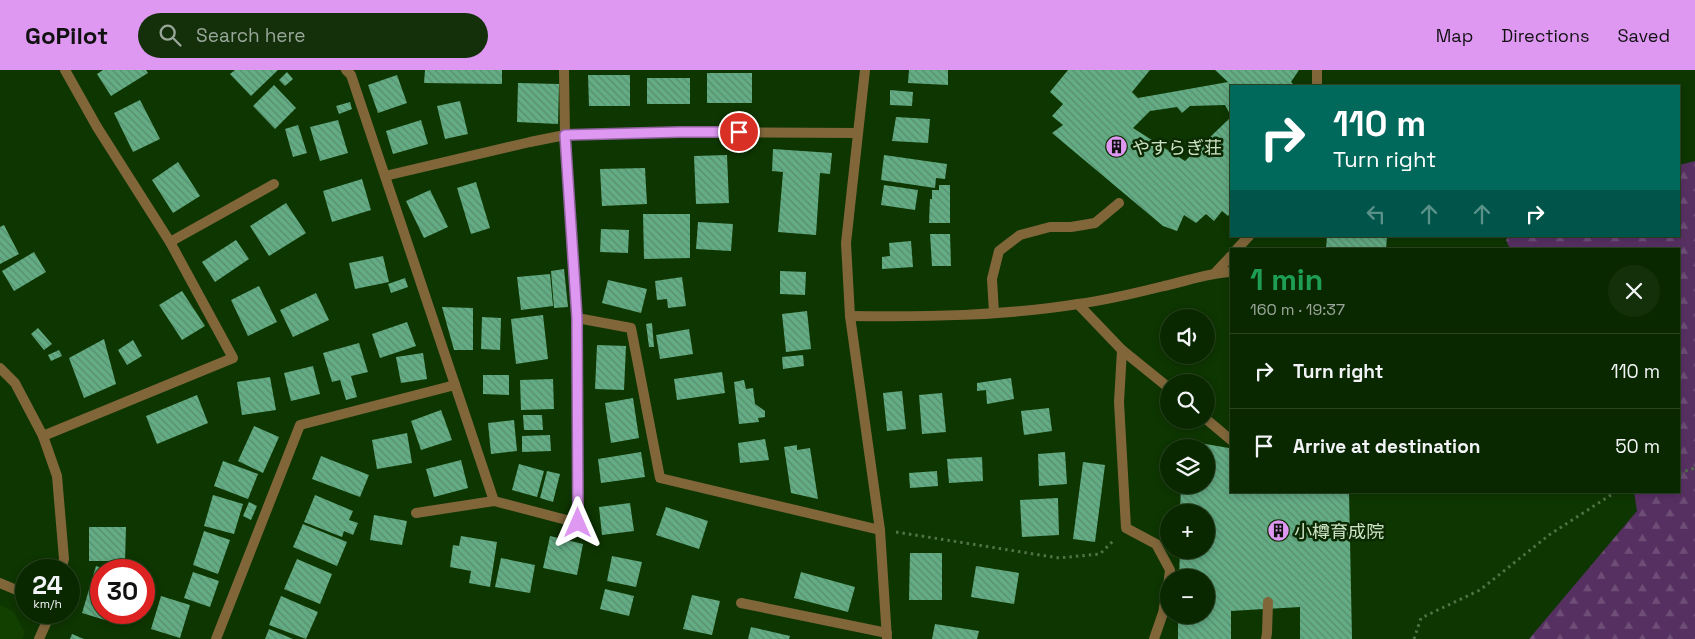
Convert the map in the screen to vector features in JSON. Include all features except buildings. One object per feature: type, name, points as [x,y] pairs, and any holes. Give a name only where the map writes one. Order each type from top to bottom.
[{"type":"street","points":[[43,436],[233,358],[170,242],[97,127],[64,70]]},
{"type":"street","points":[[346,70],[351,75],[494,501]]},
{"type":"street","points":[[416,513],[494,501],[578,523],[577,318],[565,135],[564,70]]},
{"type":"street","points":[[741,603],[887,636],[880,530],[850,316],[846,243],[850,220],[864,70]]},
{"type":"street","points":[[1316,85],[1317,70]]},
{"type":"street","points":[[385,176],[565,135],[680,132],[857,133]]},
{"type":"street","points":[[170,242],[274,184]]},
{"type":"street","points":[[994,313],[992,279],[999,251],[1020,235],[1050,227],[1071,227],[1095,223],[1118,203]]},
{"type":"street","points":[[1239,248],[1248,237]]},
{"type":"street","points":[[1216,272],[1230,257]]},
{"type":"street","points":[[850,316],[926,316],[994,313],[1078,304],[1162,287],[1216,272],[1230,272]]},
{"type":"street","points":[[1078,304],[1122,350],[1160,381]]},
{"type":"street","points":[[577,318],[631,328],[660,478],[880,530]]},
{"type":"street","points":[[1122,350],[1119,402],[1126,528],[1156,544],[1169,569]]},
{"type":"street","points":[[0,368],[15,383],[43,436],[57,476],[64,559]]},
{"type":"street","points":[[216,639],[300,425],[455,385]]},
{"type":"street","points":[[1215,427],[1230,439]]},
{"type":"street","points":[[0,583],[15,589]]},
{"type":"street","points":[[1266,639],[1268,633],[1268,602]]},
{"type":"street","points":[[1154,639],[1160,622]]},
{"type":"street","points":[[39,639],[46,624]]},
{"type":"path","points":[[1680,473],[1695,468]]},
{"type":"path","points":[[1414,639],[1421,618],[1480,590],[1549,535],[1614,493]]},
{"type":"path","points":[[880,530],[1059,558],[1100,554],[1126,528]]},
{"type":"shaded area","points":[[0,605],[14,612],[15,624],[20,624],[25,633],[22,639],[0,639]]},
{"type":"green space","points":[[1695,161],[1695,639],[1529,639],[1637,511],[1634,493],[1680,493],[1680,248],[1510,248],[1506,240],[1508,237],[1680,237],[1680,165]]},
{"type":"place","name":"やすらぎ荘","points":[[1116,147]]},
{"type":"place","name":"小樽育成院","points":[[1278,531]]},
{"type":"route","points":[[578,523],[577,318],[565,135],[739,132]]}]
